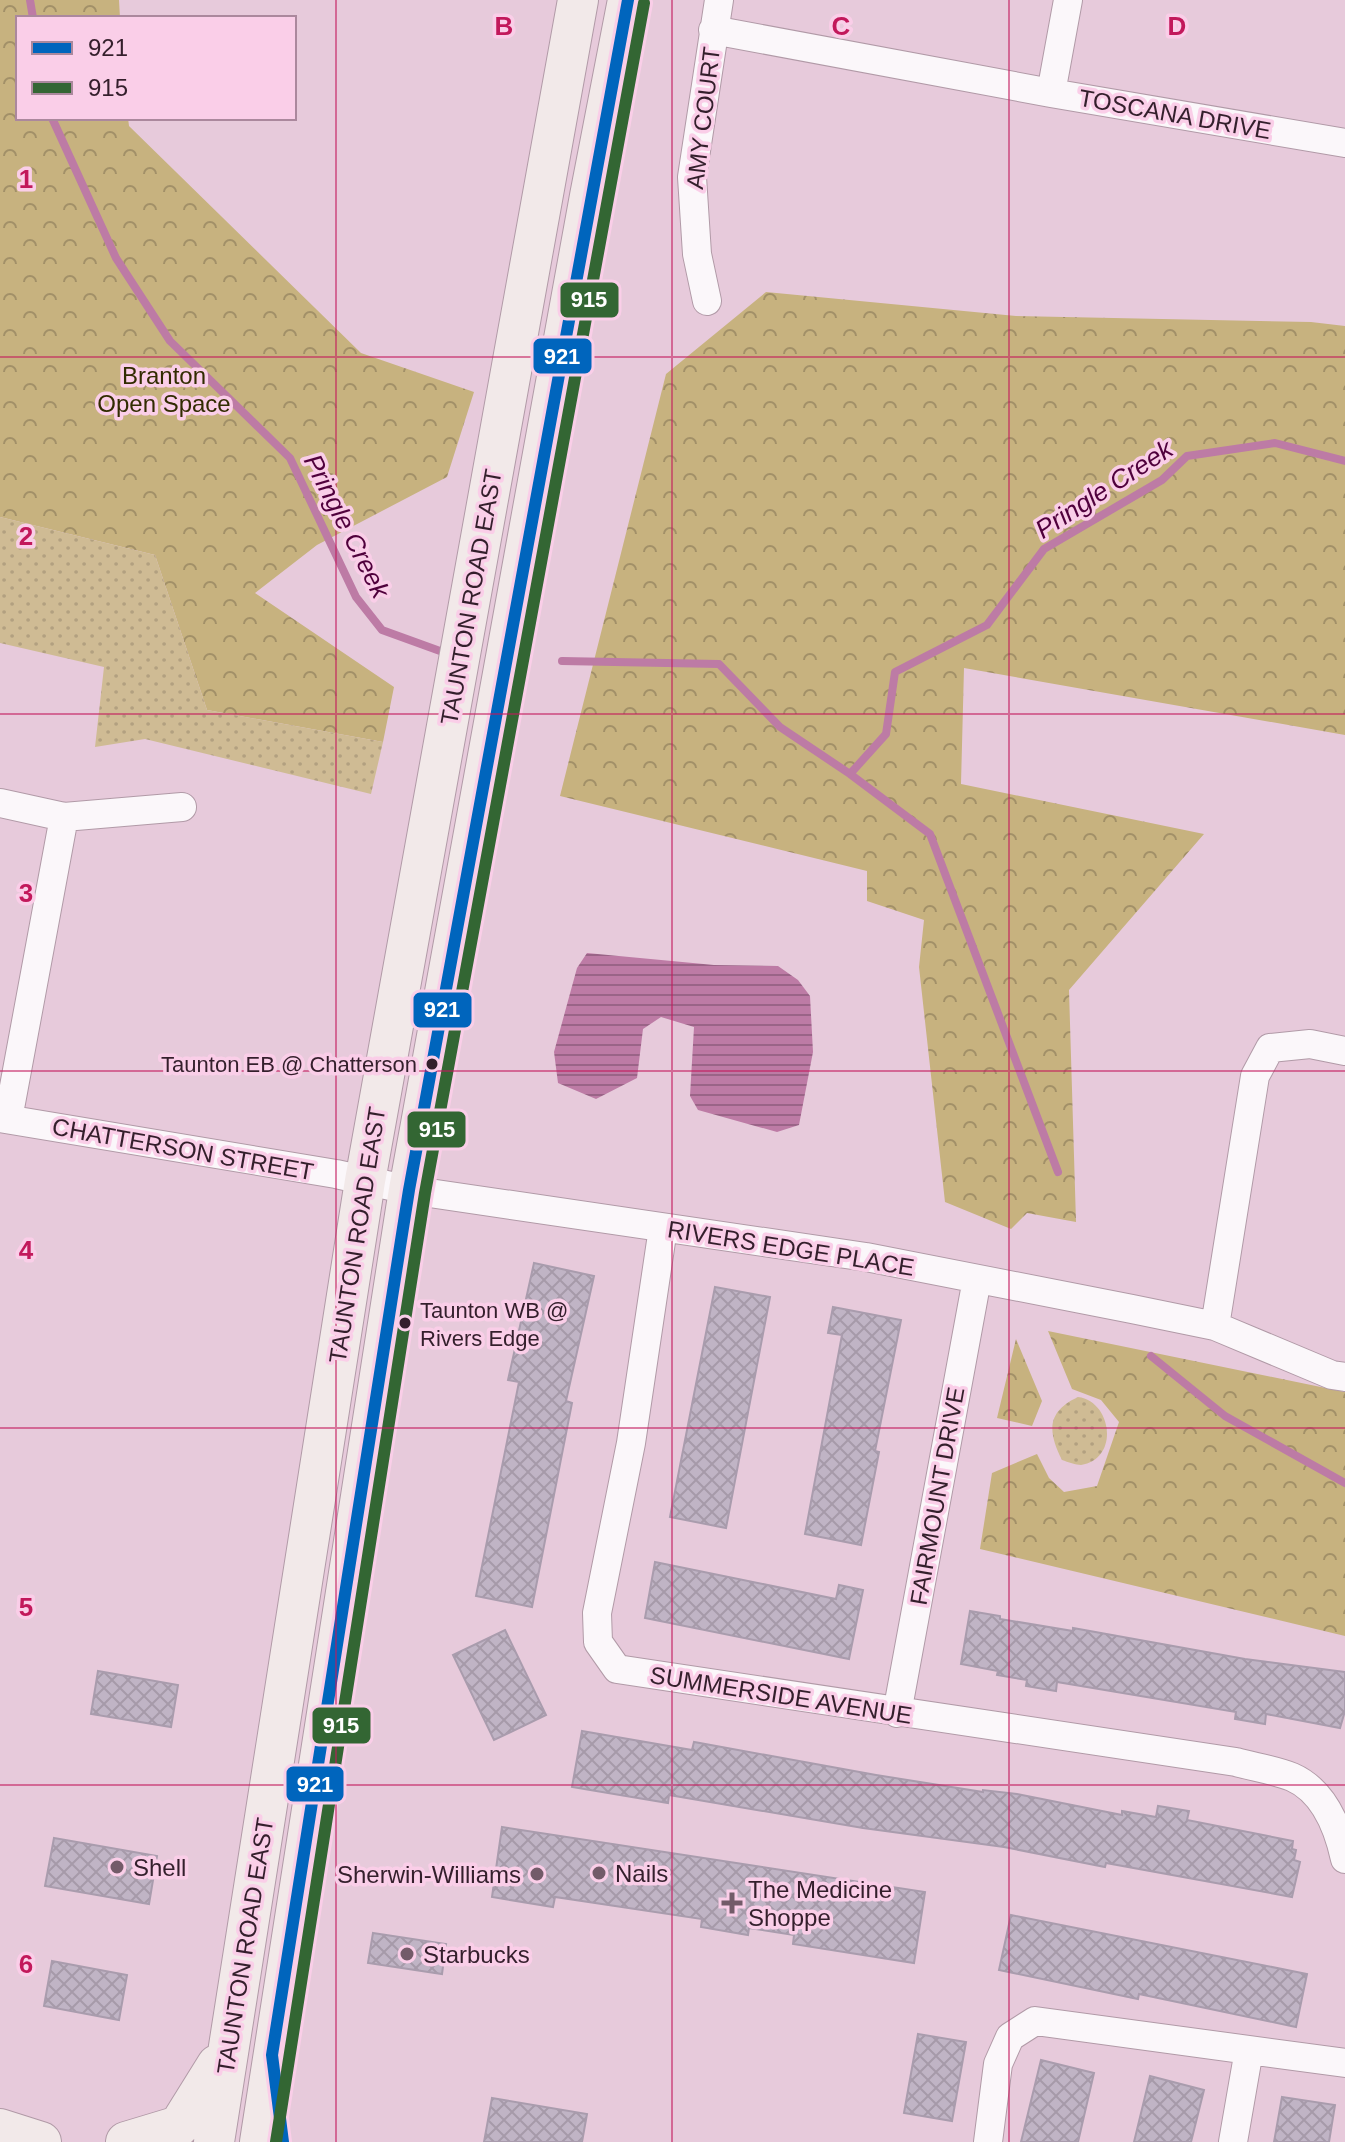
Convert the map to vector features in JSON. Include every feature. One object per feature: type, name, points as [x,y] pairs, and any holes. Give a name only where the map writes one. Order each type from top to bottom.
[{"type":"main road","name":"TAUNTON ROAD EAST","points":[[214,2142],[365,1181],[578,0]]},
{"type":"main road","name":"TAUNTON ROAD EAST","points":[[260,2142],[409,1190],[628,0]]},
{"type":"main road","points":[[544,190],[590,196]]},
{"type":"main road","points":[[126,2142],[179,2126],[229,2045]]},
{"type":"main road","points":[[272,2055],[283,2142]]},
{"type":"main road","points":[[0,2129],[41,2142]]},
{"type":"street","name":"AMY COURT","points":[[707,301],[697,254],[692,177],[719,0]]},
{"type":"street","name":"TOSCANA DRIVE","points":[[1068,0],[1051,93],[1345,143]]},
{"type":"street","points":[[713,30],[1051,93]]},
{"type":"street","points":[[0,803],[64,817],[182,807]]},
{"type":"street","points":[[4,1118],[64,817]]},
{"type":"street","points":[[1215,1326],[1255,1076],[1270,1048],[1310,1044],[1345,1051]]},
{"type":"street","name":"CHATTERSON STREET","points":[[4,1118],[365,1181]]},
{"type":"street","name":"RIVERS EDGE PLACE","points":[[365,1181],[866,1257],[1215,1326],[1332,1375],[1345,1377]]},
{"type":"street","name":"SUMMERSIDE AVENUE","points":[[663,1228],[631,1443],[597,1613],[598,1642],[617,1669],[1236,1762],[1292,1777],[1318,1793],[1340,1836],[1345,1859]]},
{"type":"street","name":"FAIRMOUNT DRIVE","points":[[897,1713],[977,1279]]},
{"type":"street","points":[[988,2142],[998,2064],[1010,2037],[1035,2021],[1345,2063]]},
{"type":"street","points":[[1233,2142],[1249,2050]]},
{"type":"green space","name":"Branton Open Space","points":[[0,0],[119,0],[120,16],[16,16],[16,120],[128,120],[129,126],[361,353],[474,392],[447,477],[317,545],[255,593],[394,687],[383,742],[207,710],[155,555],[0,517]]},
{"type":"green space","points":[[766,292],[1016,316],[1311,322],[1345,326],[1345,735],[964,668],[961,784],[1204,834],[1069,990],[1076,1222],[1027,1213],[1011,1229],[945,1202],[919,967],[924,920],[867,901],[867,871],[560,796],[666,374]]},
{"type":"green space","points":[[1048,1331],[1345,1392],[1345,1636],[980,1549],[992,1473],[1037,1454],[1049,1478],[1064,1492],[1097,1486],[1119,1422],[1101,1400],[1072,1389]]},
{"type":"green space","points":[[1016,1339],[1042,1401],[1032,1426],[997,1418]]},
{"type":"shaded area","points":[[0,517],[155,555],[207,710],[383,742],[371,794],[145,739],[95,747],[104,667],[0,643]]},
{"type":"shaded area","points":[[587,953],[714,965],[778,966],[798,980],[810,996],[813,1052],[799,1125],[777,1132],[698,1110],[690,1096],[694,1027],[661,1017],[643,1029],[637,1078],[596,1099],[558,1083],[554,1052],[577,968]]},
{"type":"shaded area","points":[[1078,1397],[1098,1408],[1107,1430],[1102,1452],[1093,1461],[1081,1465],[1062,1460],[1052,1432],[1055,1416],[1060,1409]]},
{"type":"building","points":[[534,1263],[594,1276],[566,1401],[572,1403],[532,1607],[476,1596],[519,1382],[508,1380]]},
{"type":"building","points":[[715,1287],[770,1297],[726,1528],[670,1517]]},
{"type":"building","points":[[833,1307],[901,1320],[875,1451],[879,1452],[861,1545],[805,1534],[842,1335],[828,1333]]},
{"type":"building","points":[[655,1562],[836,1599],[839,1585],[863,1590],[849,1659],[645,1618]]},
{"type":"building","points":[[970,1611],[1000,1616],[1000,1619],[1073,1631],[1073,1628],[1245,1659],[1345,1672],[1345,1711],[1340,1728],[1266,1714],[1265,1724],[1235,1719],[1236,1712],[1057,1682],[1056,1691],[1026,1686],[1027,1680],[961,1664]]},
{"type":"building","points":[[505,1630],[546,1715],[494,1740],[453,1655]]},
{"type":"building","points":[[98,1671],[178,1685],[171,1727],[91,1714]]},
{"type":"building","points":[[582,1731],[692,1750],[694,1742],[876,1775],[983,1792],[1017,1794],[1122,1815],[1122,1811],[1156,1817],[1158,1806],[1189,1811],[1187,1820],[1293,1841],[1292,1849],[1296,1850],[1294,1860],[1300,1862],[1292,1897],[1106,1863],[1105,1867],[1004,1847],[863,1828],[669,1795],[668,1803],[572,1787]]},
{"type":"building","points":[[502,1827],[925,1892],[914,1963],[793,1944],[794,1935],[749,1928],[748,1935],[701,1927],[702,1919],[555,1897],[553,1907],[492,1897]]},
{"type":"building","points":[[54,1838],[157,1856],[149,1904],[45,1886]]},
{"type":"building","points":[[1011,1915],[1307,1974],[1296,2027],[1139,1994],[1138,1999],[999,1970]]},
{"type":"building","name":"Starbucks","points":[[373,1933],[446,1944],[442,1974],[368,1963]]},
{"type":"building","points":[[52,1961],[127,1975],[119,2020],[44,2006]]},
{"type":"building","points":[[918,2034],[966,2042],[952,2121],[904,2113]]},
{"type":"building","points":[[1041,2060],[1094,2073],[1078,2142],[1021,2142]]},
{"type":"building","points":[[1150,2076],[1204,2090],[1191,2142],[1134,2142]]},
{"type":"building","points":[[1282,2097],[1335,2105],[1329,2142],[1274,2142]]},
{"type":"building","points":[[492,2098],[587,2114],[582,2142],[484,2142]]},
{"type":"waterway","name":"Pringle Creek","points":[[30,0],[33,16]]},
{"type":"waterway","name":"Pringle Creek","points":[[53,120],[116,258],[170,341],[290,458],[356,597],[382,630],[440,651]]},
{"type":"waterway","name":"Pringle Creek","points":[[850,774],[886,734],[895,672],[987,625],[1044,549],[1162,480],[1187,456],[1275,443],[1345,461]]},
{"type":"waterway","points":[[562,661],[719,664],[780,727],[930,834],[1058,1172]]},
{"type":"waterway","points":[[1151,1356],[1225,1416],[1345,1483]]},
{"type":"transit line","name":"921","points":[[283,2142],[272,2055],[409,1190],[628,0]]},
{"type":"transit line","name":"915","points":[[276,2142],[425,1193],[644,3]]},
{"type":"place","name":"Taunton EB @ Chatterson","points":[[432,1064]]},
{"type":"place","name":"Taunton WB @ Rivers Edge","points":[[405,1323]]},
{"type":"place","name":"Shell","points":[[117,1867]]},
{"type":"place","name":"Nails","points":[[599,1873]]},
{"type":"place","name":"Sherwin-Williams","points":[[537,1874]]},
{"type":"place","name":"The Medicine Shoppe","points":[[732,1903]]},
{"type":"place","name":"Starbucks","points":[[407,1954]]}]
